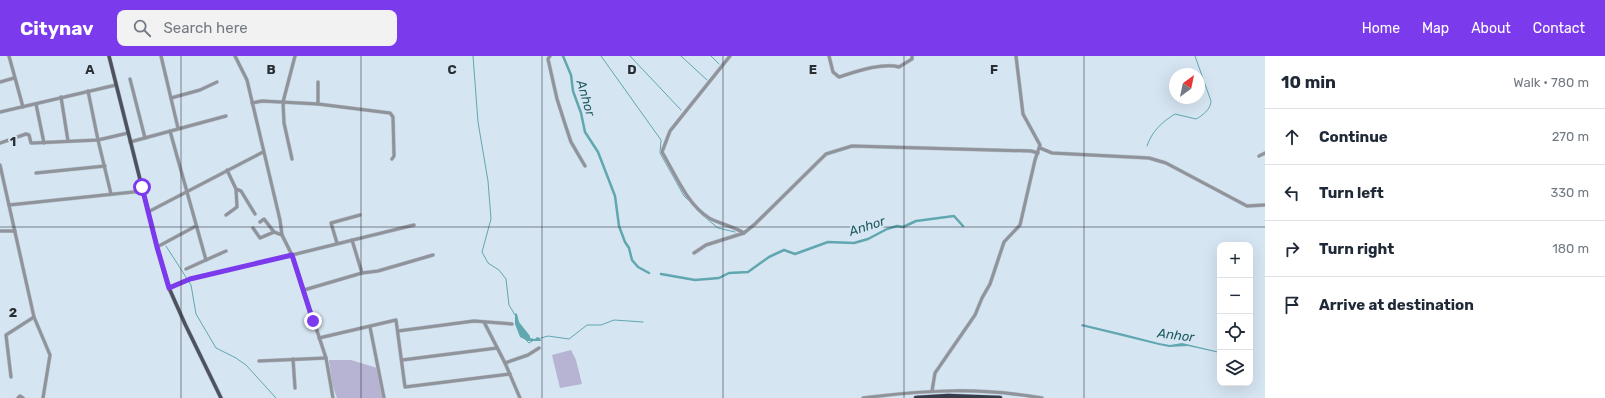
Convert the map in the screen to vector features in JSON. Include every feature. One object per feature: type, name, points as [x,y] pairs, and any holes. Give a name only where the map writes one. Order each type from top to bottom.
[{"type":"highway","points":[[932,391],[937,397]]},
{"type":"highway","points":[[916,398],[1000,398]]},
{"type":"main road","points":[[109,56],[157,247],[169,288],[184,324],[222,398]]},
{"type":"street","points":[[9,56],[23,107]]},
{"type":"street","points":[[161,56],[178,128]]},
{"type":"street","points":[[236,56],[247,80],[280,220],[282,235],[292,255],[326,358],[333,398]]},
{"type":"street","points":[[292,159],[284,123],[283,102],[295,56]]},
{"type":"street","points":[[550,56],[548,59],[557,99],[571,142],[584,166]]},
{"type":"street","points":[[730,56],[670,131],[662,152],[688,196],[701,211],[709,217],[744,233]]},
{"type":"street","points":[[829,56],[833,72],[839,77],[882,66],[891,65],[899,67],[912,59],[912,56]]},
{"type":"street","points":[[932,391],[935,373],[974,317],[990,284],[1004,242],[1020,225],[1040,148],[1039,141],[1026,123],[1023,114],[1016,56]]},
{"type":"street","points":[[0,82],[14,78]]},
{"type":"street","points":[[130,79],[145,138]]},
{"type":"street","points":[[171,98],[200,90],[217,82]]},
{"type":"street","points":[[318,82],[318,104]]},
{"type":"street","points":[[0,112],[116,85]]},
{"type":"street","points":[[88,91],[111,194]]},
{"type":"street","points":[[61,97],[68,141]]},
{"type":"street","points":[[252,103],[262,101],[318,104],[390,113],[393,117],[394,156],[392,159]]},
{"type":"street","points":[[36,104],[44,143]]},
{"type":"street","points":[[130,142],[226,116]]},
{"type":"street","points":[[170,131],[206,260]]},
{"type":"street","points":[[0,143],[26,134],[29,135],[32,143],[44,143],[98,140],[128,133]]},
{"type":"street","points":[[694,254],[706,245],[744,233],[826,154],[852,146],[1031,151],[1038,153]]},
{"type":"street","points":[[1040,148],[1052,153],[1149,158],[1166,163],[1247,206],[1265,205]]},
{"type":"street","points":[[148,212],[263,152]]},
{"type":"street","points":[[1259,156],[1265,153]]},
{"type":"street","points":[[0,165],[34,317],[50,355],[43,398]]},
{"type":"street","points":[[36,172],[105,166]]},
{"type":"street","points":[[226,215],[237,208],[236,189],[227,170]]},
{"type":"street","points":[[236,189],[241,191],[256,214]]},
{"type":"street","points":[[9,204],[143,191]]},
{"type":"street","points":[[338,243],[331,223],[360,215]]},
{"type":"street","points":[[260,222],[264,219],[274,232],[282,235]]},
{"type":"street","points":[[169,288],[190,279],[414,224]]},
{"type":"street","points":[[157,247],[196,226]]},
{"type":"street","points":[[253,228],[260,238],[274,232]]},
{"type":"street","points":[[0,231],[15,231]]},
{"type":"street","points":[[352,240],[362,272]]},
{"type":"street","points":[[186,269],[226,251]]},
{"type":"street","points":[[304,290],[362,272],[378,271],[433,255]]},
{"type":"street","points":[[10,377],[6,335],[34,317]]},
{"type":"street","points":[[319,338],[395,320],[397,321],[405,387],[510,374]]},
{"type":"street","points":[[398,331],[474,321],[512,324]]},
{"type":"street","points":[[484,322],[505,363],[520,398]]},
{"type":"street","points":[[370,327],[384,398]]},
{"type":"street","points":[[402,360],[497,348]]},
{"type":"street","points":[[505,363],[528,355],[539,348]]},
{"type":"street","points":[[259,361],[326,358]]},
{"type":"street","points":[[293,359],[295,388]]},
{"type":"street","points":[[863,398],[932,391],[979,391],[1042,398]]},
{"type":"street","points":[[18,398],[20,396],[23,398]]},
{"type":"shaded area","points":[[571,350],[576,360],[582,384],[560,388],[552,355]]},
{"type":"shaded area","points":[[329,360],[351,360],[377,368],[383,398],[337,398],[332,384]]},
{"type":"water","points":[[515,313],[517,314],[519,322],[530,338],[535,339],[537,337],[540,338],[541,341],[528,341],[520,337],[515,324]]},
{"type":"water","points":[[1082,324],[1170,345],[1182,343],[1217,352],[1188,346],[1169,347],[1081,326]]},
{"type":"waterway","points":[[473,56],[478,122],[488,181],[491,219],[482,252],[488,263],[499,270],[506,279],[509,305],[515,315]]},
{"type":"waterway","name":"Anhor","points":[[563,56],[571,75],[573,91],[581,113],[585,132],[598,152],[615,196],[619,226],[629,248],[632,260],[638,267],[649,273]]},
{"type":"waterway","points":[[601,56],[661,140],[660,153],[684,196],[692,204]]},
{"type":"waterway","points":[[630,56],[681,110]]},
{"type":"waterway","points":[[681,56],[707,80]]},
{"type":"waterway","points":[[711,56],[719,64]]},
{"type":"waterway","points":[[1147,146],[1158,127],[1175,114],[1196,119],[1210,107],[1211,101],[1195,56]]},
{"type":"waterway","points":[[701,214],[718,228],[735,232]]},
{"type":"waterway","name":"Anhor","points":[[661,274],[695,280],[719,278],[729,273],[748,272],[769,257],[784,250],[795,254],[828,242],[854,243],[868,239],[887,229],[897,226],[903,227],[916,221],[954,216],[963,226]]},
{"type":"waterway","points":[[166,246],[191,285],[196,314],[216,348],[246,365],[276,398]]},
{"type":"waterway","points":[[541,338],[548,336],[569,339],[587,325],[601,325],[614,320],[643,322]]},
{"type":"waterway","points":[[524,338],[529,343],[534,340]]},
{"type":"route","points":[[142,187],[169,288],[190,279],[292,255],[313,321]]}]
